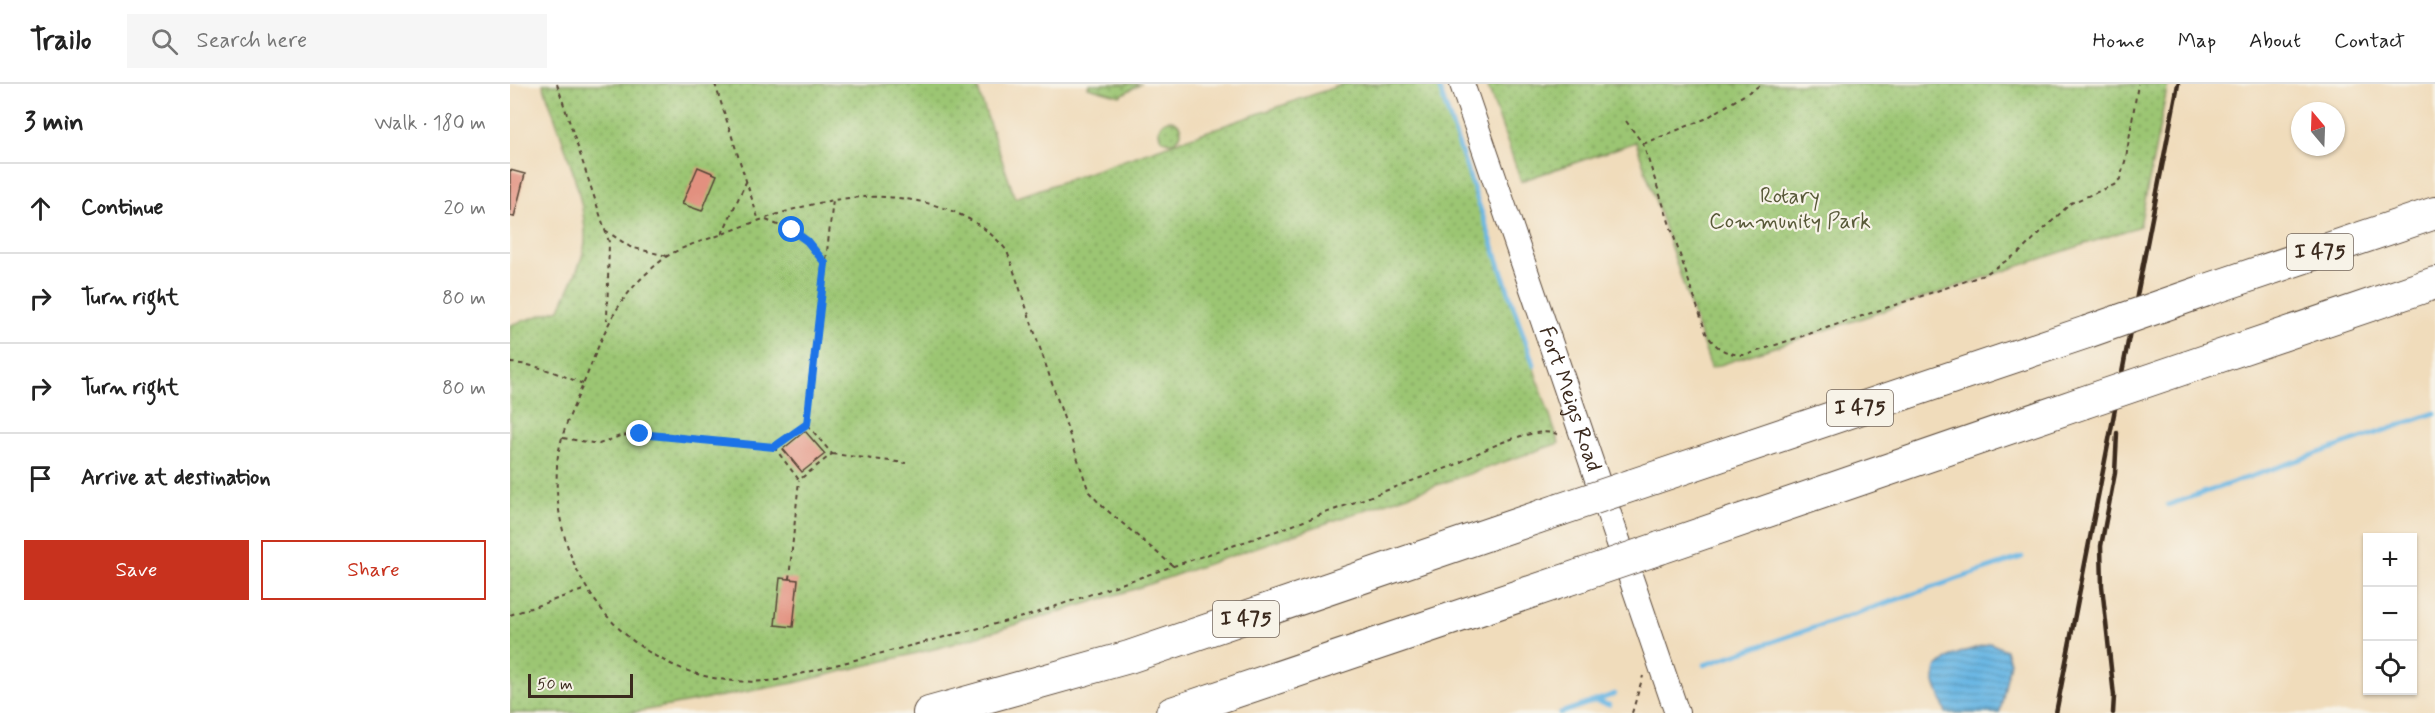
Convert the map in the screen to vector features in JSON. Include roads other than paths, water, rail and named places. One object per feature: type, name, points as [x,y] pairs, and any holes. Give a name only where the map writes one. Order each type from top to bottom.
[{"type":"highway","name":"I 475","points":[[929,713],[1129,657],[2435,213]]},
{"type":"highway","points":[[1172,713],[1660,549],[2435,283]]},
{"type":"street","name":"Fort Meigs Road","points":[[1462,84],[1677,713]]},
{"type":"water","points":[[1990,643],[2006,650],[2010,662],[2000,713],[1946,713],[1934,680],[1936,668],[1951,656]]},
{"type":"waterway","points":[[1438,84],[1534,366]]},
{"type":"waterway","points":[[2168,505],[2435,413]]},
{"type":"waterway","points":[[1704,665],[2022,557]]},
{"type":"waterway","points":[[1560,713],[1615,694]]},
{"type":"waterway","points":[[1597,702],[1609,705]]},
{"type":"railway","points":[[2056,713],[2178,84]]},
{"type":"railway","points":[[2113,713],[2114,696],[2102,586],[2101,546],[2115,473],[2117,433]]},
{"type":"park label","name":"Rotary Community Park","points":[[1790,210]]}]
